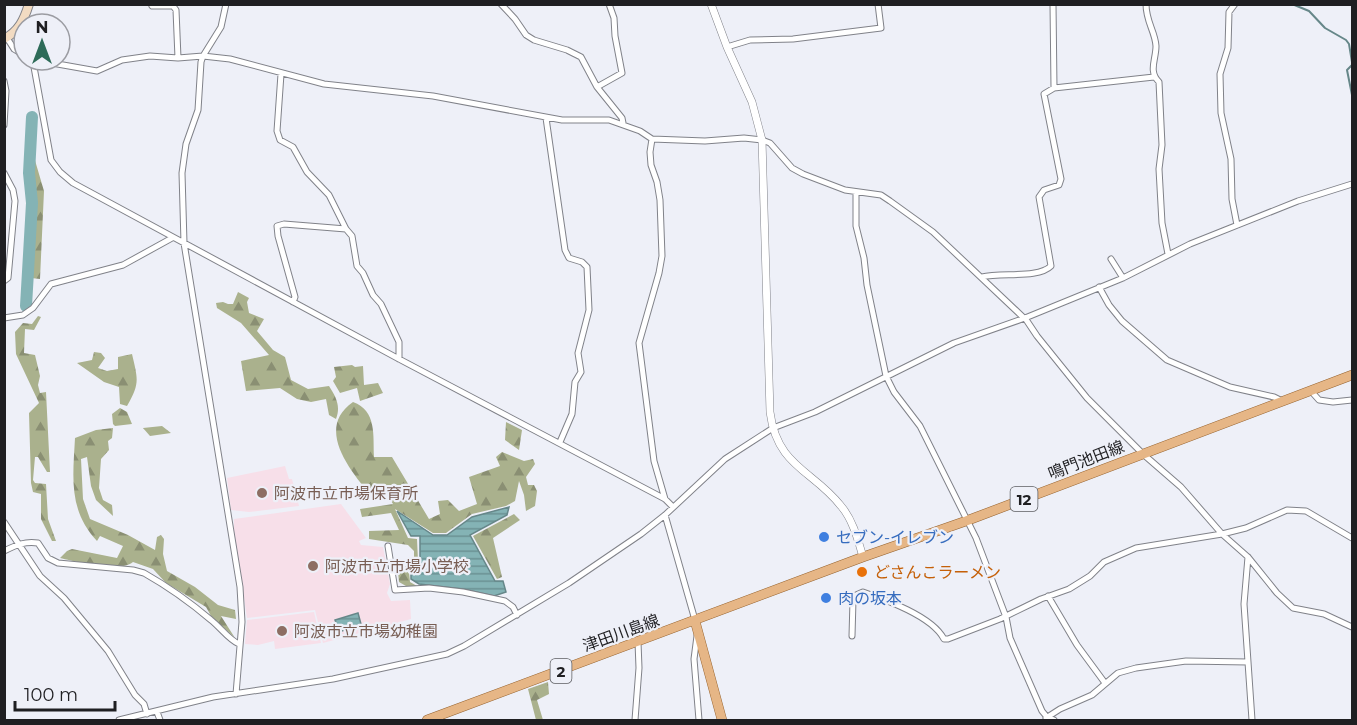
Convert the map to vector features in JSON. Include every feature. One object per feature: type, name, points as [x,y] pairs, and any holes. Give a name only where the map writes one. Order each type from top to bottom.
[{"type":"main road","points":[[6,39],[24,21],[29,4]]},
{"type":"main road","name":"鳴門池田線","points":[[695,621],[1353,375]]},
{"type":"main road","points":[[695,621],[722,720]]},
{"type":"main road","name":"津田川島線","points":[[429,720],[695,621]]},
{"type":"street","points":[[153,4],[152,6],[173,6],[176,10],[178,58]]},
{"type":"street","points":[[226,4],[221,27],[203,56],[198,110],[186,144],[182,173],[182,218],[184,243],[240,587],[242,622],[236,694]]},
{"type":"street","points":[[501,4],[526,34],[534,40],[567,50],[581,57],[597,87],[622,118],[623,123]]},
{"type":"street","points":[[597,87],[622,73],[614,18],[609,4]]},
{"type":"street","points":[[711,4],[727,47],[752,102],[762,140],[770,412],[773,428],[785,454],[796,467],[827,491],[842,507],[851,522],[863,557]]},
{"type":"street","points":[[727,47],[750,40],[793,39],[881,28],[878,4]]},
{"type":"street","points":[[1053,4],[1054,88]]},
{"type":"street","points":[[1146,4],[1146,17],[1156,45],[1152,64],[1154,77],[1159,82],[1162,145],[1159,169],[1162,223],[1168,254]]},
{"type":"street","points":[[1235,4],[1229,12],[1227,48],[1220,74],[1221,113],[1231,159],[1232,199],[1237,225]]},
{"type":"street","points":[[72,66],[97,70],[131,58],[203,56],[230,59],[324,84],[433,96],[546,118],[609,120],[623,123],[652,139],[705,141],[744,138],[770,143],[792,168],[856,193],[881,195],[933,232],[1025,318],[1087,398],[1143,454],[1181,487],[1222,534],[1248,557],[1276,593],[1293,608],[1324,614],[1353,627]]},
{"type":"street","points":[[35,72],[51,160],[73,183],[399,359],[560,442],[665,499],[672,507]]},
{"type":"street","points":[[281,74],[277,131],[280,140],[293,147],[307,172],[329,195],[346,229],[352,236],[357,266],[363,273],[373,295],[381,304],[399,342],[399,359]]},
{"type":"street","points":[[982,277],[994,274],[1039,272],[1051,266],[1039,197],[1044,190],[1059,185],[1061,179],[1044,94],[1054,88],[1154,77]]},
{"type":"street","points":[[4,81],[6,91],[4,125]]},
{"type":"street","points":[[546,118],[565,250],[569,258],[582,262],[587,267],[589,310],[578,352],[581,372],[575,382],[572,414],[560,442]]},
{"type":"street","points":[[652,139],[651,165],[660,200],[662,256],[639,343],[654,461],[665,499]]},
{"type":"street","points":[[4,173],[13,190],[15,201],[8,278],[4,281]]},
{"type":"street","points":[[119,720],[213,697],[333,679],[447,654],[569,583],[640,534],[725,459],[773,428],[815,412],[954,343],[1025,318],[1123,278],[1168,254],[1237,225],[1298,201],[1353,184]]},
{"type":"street","points":[[856,193],[856,226],[886,376],[894,392],[925,436],[976,538],[1006,617],[1010,638],[1046,719]]},
{"type":"street","points":[[293,302],[295,297],[277,226],[284,224],[346,229]]},
{"type":"street","points":[[4,318],[23,315],[33,308],[51,284],[123,265],[172,237]]},
{"type":"street","points":[[1111,259],[1123,278]]},
{"type":"street","points":[[1099,287],[1109,305],[1122,321],[1167,360],[1230,387],[1274,397],[1283,402]]},
{"type":"street","points":[[1311,392],[1319,400],[1333,402],[1353,400]]},
{"type":"street","points":[[852,636],[854,596],[863,592],[906,609],[940,632],[944,639],[948,639],[1006,617],[1048,596],[1070,589],[1090,576],[1104,562],[1136,548],[1246,528],[1287,510],[1306,511],[1353,538]]},
{"type":"street","points":[[664,515],[695,621]]},
{"type":"street","points":[[4,522],[40,576],[64,598],[108,651],[135,695],[144,704],[147,714]]},
{"type":"street","points":[[4,551],[17,544],[38,543],[48,558],[58,563],[144,573],[204,614],[239,645]]},
{"type":"street","points":[[388,546],[395,590],[429,588],[463,592],[505,601],[513,607],[517,615]]},
{"type":"street","points":[[1248,557],[1244,604],[1252,720]]},
{"type":"street","points":[[1048,596],[1077,645],[1105,683]]},
{"type":"street","points":[[699,632],[694,659],[699,720]]},
{"type":"street","points":[[635,720],[639,668],[638,642]]},
{"type":"street","points":[[1046,719],[1060,709],[1092,695],[1118,673],[1168,662],[1248,662]]},
{"type":"street","points":[[157,712],[160,720]]},
{"type":"street","points":[[1046,719],[1054,720]]},
{"type":"shaded area","name":"阿波市立市場保育所","points":[[285,466],[289,479],[292,479],[299,506],[249,512],[231,510],[227,478]]},
{"type":"shaded area","name":"阿波市立市場小学校","points":[[341,504],[366,538],[359,541],[361,545],[383,547],[390,584],[387,593],[391,601],[410,600],[411,619],[323,643],[315,610],[247,618],[234,519]]},
{"type":"shaded area","name":"阿波市立市場幼稚園","points":[[314,612],[321,643],[275,649],[274,641],[258,645],[245,644],[247,620]]},
{"type":"green space","points":[[31,157],[34,157],[44,191],[40,279],[31,278],[35,204]]},
{"type":"green space","points":[[238,292],[249,298],[247,302],[249,313],[264,319],[257,331],[273,350],[285,357],[291,380],[308,389],[329,386],[337,402],[336,419],[329,415],[326,399],[311,402],[297,399],[280,388],[246,391],[241,361],[269,355],[241,323],[217,308],[216,303],[233,304]]},
{"type":"green space","points":[[38,316],[41,317],[34,330],[25,329],[24,353],[35,355],[40,376],[38,385],[40,393],[46,392],[50,472],[47,472],[38,457],[35,457],[33,480],[35,483],[46,484],[48,519],[56,541],[52,541],[41,519],[41,494],[33,492],[31,483],[29,413],[39,403],[16,354],[15,332],[23,323],[32,324]]},
{"type":"green space","points":[[94,352],[101,353],[105,358],[98,368],[107,371],[118,369],[118,357],[132,354],[137,381],[127,406],[120,404],[119,387],[104,382],[77,363],[92,360]]},
{"type":"green space","points":[[363,366],[364,385],[378,383],[383,393],[360,401],[357,388],[340,393],[333,381],[336,377],[334,367]]},
{"type":"green space","points":[[353,402],[361,406],[370,418],[374,457],[392,457],[429,519],[440,514],[438,501],[448,500],[459,511],[477,504],[469,477],[500,466],[496,457],[502,452],[524,461],[533,459],[535,464],[526,477],[528,485],[534,485],[537,491],[535,506],[526,511],[519,481],[515,501],[506,506],[472,514],[446,533],[433,533],[395,509],[408,538],[417,539],[418,561],[409,572],[410,582],[417,586],[406,586],[399,582],[398,572],[414,560],[414,551],[408,545],[369,539],[369,531],[399,530],[391,513],[362,517],[360,509],[393,504],[388,496],[372,497],[340,450],[337,425],[342,413]]},
{"type":"green space","points":[[120,408],[127,412],[132,424],[115,426],[113,424],[112,414]]},
{"type":"green space","points":[[506,422],[522,430],[519,450],[505,440]]},
{"type":"green space","points":[[162,426],[171,433],[150,436],[143,428]]},
{"type":"green space","points":[[113,428],[112,438],[108,441],[109,450],[101,459],[99,488],[103,500],[112,505],[113,516],[96,500],[91,486],[87,457],[81,459],[83,499],[90,519],[128,535],[155,550],[157,537],[161,535],[164,539],[163,554],[167,571],[195,587],[218,605],[235,610],[236,619],[221,616],[235,638],[211,616],[206,607],[166,583],[153,569],[133,562],[118,567],[109,567],[60,558],[72,549],[117,558],[123,546],[100,536],[97,541],[81,517],[74,493],[75,438],[96,430]]},
{"type":"green space","points":[[514,514],[520,520],[493,538],[502,577],[497,579],[473,536]]},
{"type":"green space","points":[[548,682],[549,694],[537,700],[543,720],[536,720],[528,689]]},
{"type":"water","points":[[509,507],[507,515],[470,535],[495,581],[503,581],[506,592],[494,596],[463,589],[419,584],[411,579],[411,571],[420,561],[420,536],[411,536],[397,511],[433,535],[447,535],[472,517]]},
{"type":"water","points":[[358,613],[361,624],[339,632],[335,620]]},
{"type":"waterway","points":[[1292,4],[1309,11],[1325,28],[1346,40],[1349,44],[1352,62]]},
{"type":"waterway","points":[[1352,65],[1347,70],[1352,95]]},
{"type":"waterway","points":[[26,306],[32,203],[29,173],[32,117]]},
{"type":"place","name":"阿波市立市場保育所","points":[[262,493]]},
{"type":"place","name":"セブン-イレブン","points":[[824,537]]},
{"type":"place","name":"阿波市立市場小学校","points":[[313,566]]},
{"type":"place","name":"どさんこラーメン","points":[[862,572]]},
{"type":"place","name":"肉の坂本","points":[[826,598]]},
{"type":"place","name":"阿波市立市場幼稚園","points":[[282,631]]}]
